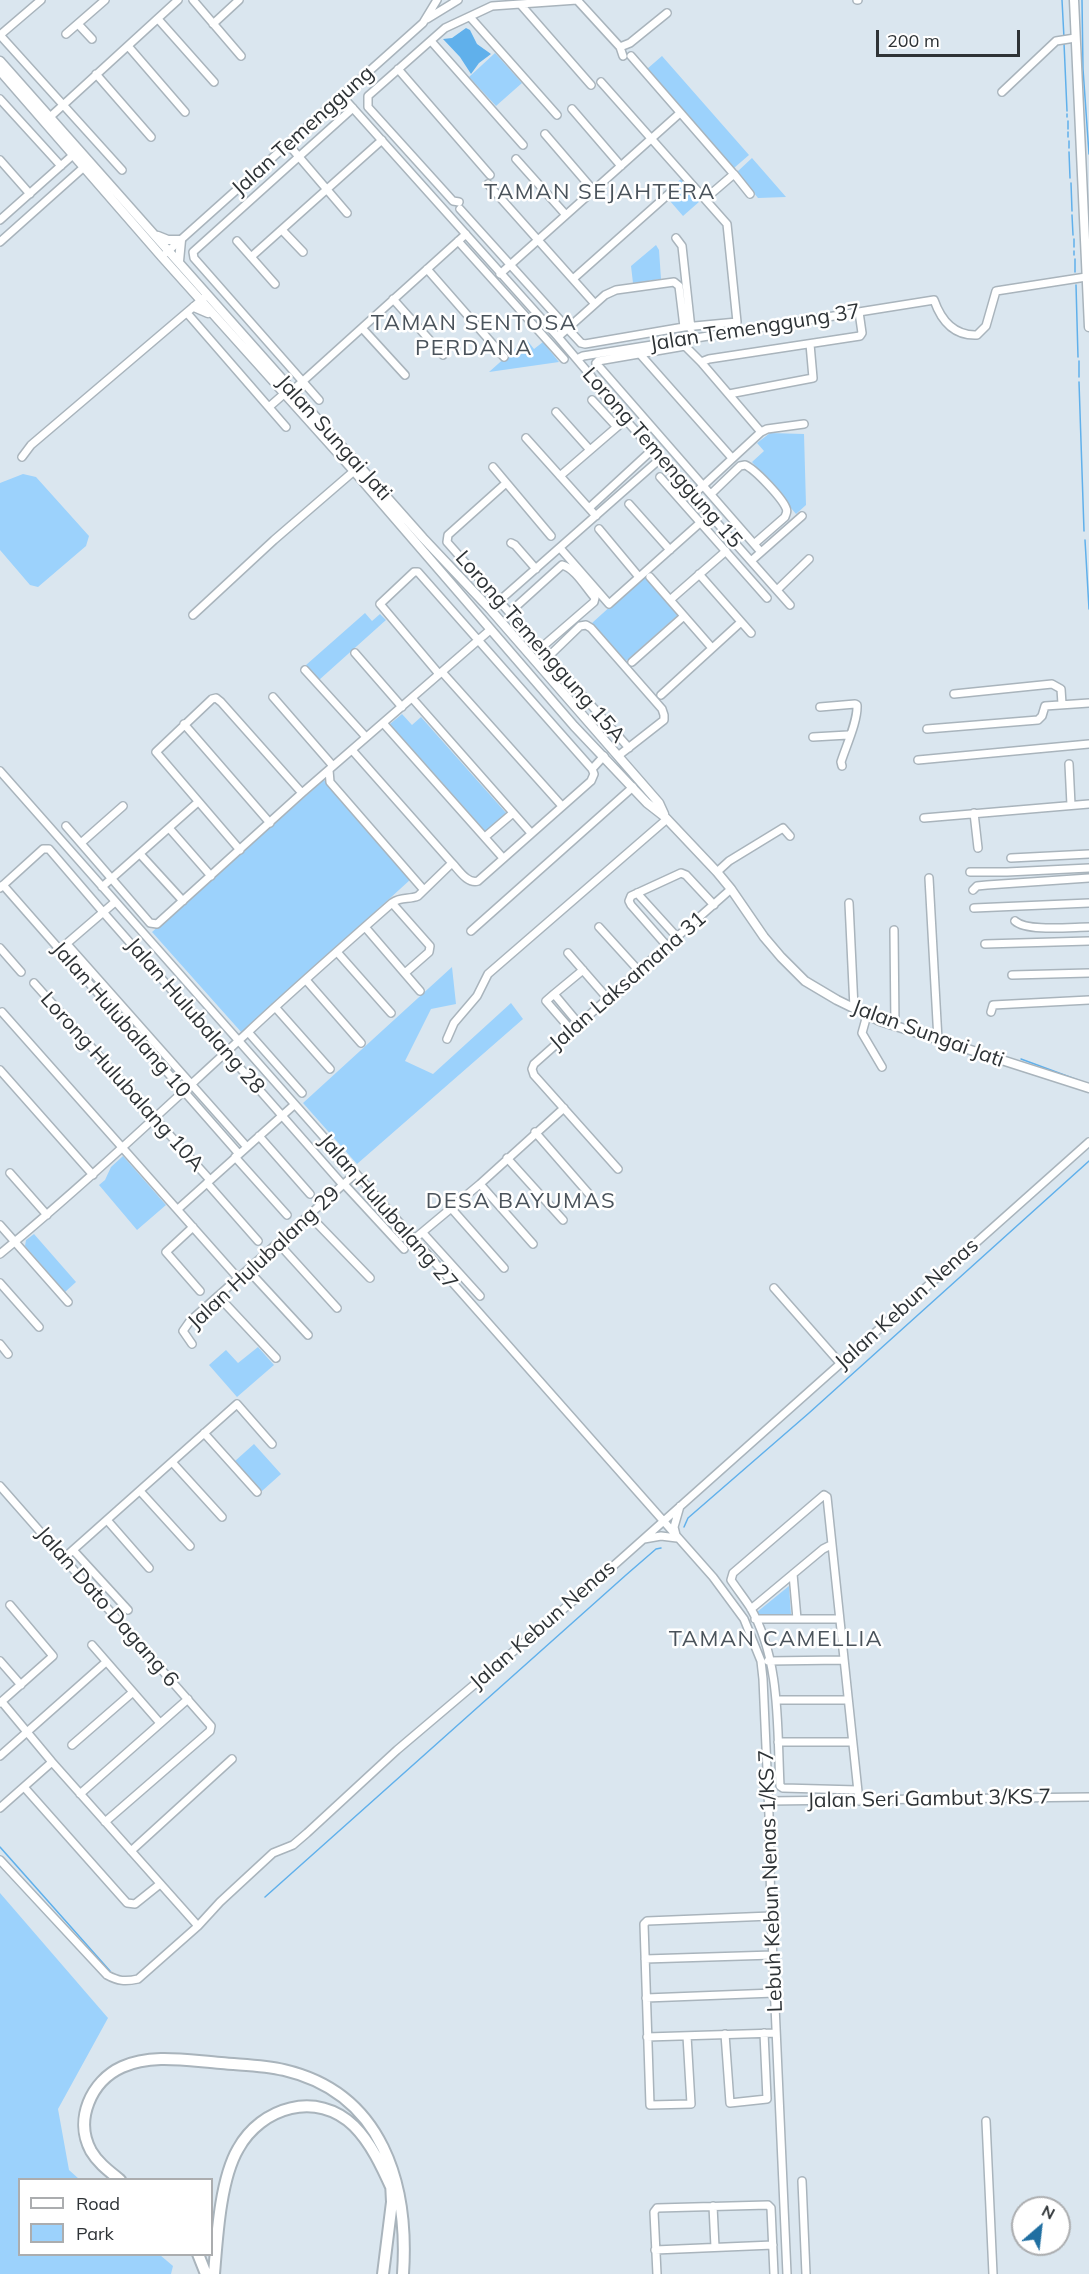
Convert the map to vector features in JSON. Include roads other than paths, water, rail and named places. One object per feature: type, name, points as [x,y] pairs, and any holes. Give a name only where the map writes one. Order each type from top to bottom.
[{"type":"highway","points":[[117,2178],[106,2169],[90,2149],[85,2118],[91,2096],[105,2078],[122,2067],[150,2060],[182,2060],[285,2070],[329,2088],[351,2105],[372,2128],[388,2156],[401,2201],[405,2248],[403,2274]]},
{"type":"highway","points":[[214,2274],[218,2223],[231,2164],[238,2148],[252,2127],[274,2112],[309,2107],[320,2109],[348,2121],[365,2139],[392,2189]]},
{"type":"highway","points":[[361,2124],[382,2155],[392,2189],[391,2223],[383,2274]]},
{"type":"highway","points":[[199,2256],[206,2274]]},
{"type":"main road","points":[[1074,0],[1085,131],[1086,277],[1089,327]]},
{"type":"main road","name":"Jalan Sungai Jati","points":[[0,61],[208,294],[224,319],[289,392],[490,609],[565,694],[659,803],[666,818]]},
{"type":"main road","points":[[0,71],[188,287],[193,308]]},
{"type":"main road","points":[[155,235],[168,240],[181,240],[179,261]]},
{"type":"main road","points":[[188,287],[193,308]]},
{"type":"main road","points":[[193,308],[224,319]]},
{"type":"main road","name":"Jalan Sungai Jati","points":[[224,319],[235,326],[354,471],[553,702],[732,889],[764,937],[794,970],[816,988],[867,1015],[1089,1088]]},
{"type":"main road","points":[[491,632],[511,648],[515,648],[516,645],[502,623]]},
{"type":"main road","points":[[553,702],[537,679],[538,675],[542,674],[565,694]]},
{"type":"main road","points":[[1055,1078],[1089,1094]]},
{"type":"street","points":[[41,0],[0,35],[122,170]]},
{"type":"street","points":[[66,34],[105,0]]},
{"type":"street","points":[[50,117],[178,0]]},
{"type":"street","points":[[193,0],[241,56]]},
{"type":"street","points":[[213,24],[238,0]]},
{"type":"street","name":"Jalan Temenggung","points":[[162,257],[426,20],[437,0]]},
{"type":"street","points":[[426,20],[458,0]]},
{"type":"street","points":[[561,321],[459,205],[368,107],[368,96],[445,28],[492,6],[577,0],[620,47],[623,56]]},
{"type":"street","points":[[521,5],[591,85]]},
{"type":"street","points":[[620,47],[630,43],[666,13]]},
{"type":"street","points":[[470,17],[557,115]]},
{"type":"street","points":[[158,19],[214,82]]},
{"type":"street","points":[[78,24],[92,39]]},
{"type":"street","points":[[1002,92],[1056,41],[1076,38]]},
{"type":"street","points":[[431,41],[523,145]]},
{"type":"street","points":[[128,46],[185,112]]},
{"type":"street","points":[[631,56],[750,194]]},
{"type":"street","points":[[398,69],[490,175]]},
{"type":"street","points":[[96,74],[151,137]]},
{"type":"street","points":[[568,329],[581,343],[585,344],[688,327],[736,322],[727,224],[601,82]]},
{"type":"street","name":"Lorong Temenggung 15","points":[[342,96],[558,337],[591,376],[601,393],[790,605]]},
{"type":"street","points":[[0,99],[61,166]]},
{"type":"street","points":[[319,400],[194,258],[193,252],[201,240],[353,108]]},
{"type":"street","points":[[572,109],[621,166]]},
{"type":"street","points":[[500,274],[680,113]]},
{"type":"street","points":[[545,134],[594,191]]},
{"type":"street","points":[[251,257],[382,140]]},
{"type":"street","points":[[288,144],[347,213]]},
{"type":"street","points":[[1,218],[73,155]]},
{"type":"street","points":[[516,159],[566,215]]},
{"type":"street","points":[[0,160],[30,194]]},
{"type":"street","points":[[0,242],[84,167]]},
{"type":"street","points":[[705,199],[733,173]]},
{"type":"street","points":[[488,184],[595,304]]},
{"type":"street","points":[[573,279],[672,191]]},
{"type":"street","points":[[192,230],[201,240]]},
{"type":"street","points":[[282,230],[303,252]]},
{"type":"street","points":[[269,407],[303,381],[466,234]]},
{"type":"street","points":[[676,238],[682,246],[688,327]]},
{"type":"street","points":[[237,241],[275,284]]},
{"type":"street","points":[[458,241],[564,359]]},
{"type":"street","points":[[427,269],[504,357]]},
{"type":"street","name":"Jalan Temenggung 37","points":[[577,359],[583,356],[934,300],[938,311],[949,326],[964,334],[977,335],[986,326],[996,291],[1086,277]]},
{"type":"street","points":[[558,337],[605,295],[616,290],[674,282],[679,286],[688,327],[693,338]]},
{"type":"street","points":[[20,454],[208,294]]},
{"type":"street","points":[[393,299],[443,355]]},
{"type":"street","points":[[224,319],[238,307]]},
{"type":"street","points":[[193,308],[286,427]]},
{"type":"street","points":[[701,362],[709,358],[860,336],[862,333],[859,312]]},
{"type":"street","points":[[235,326],[246,316]]},
{"type":"street","points":[[362,328],[405,375]]},
{"type":"street","points":[[729,394],[813,378],[810,344]]},
{"type":"street","points":[[761,432],[687,347],[598,361],[596,365],[761,552]]},
{"type":"street","points":[[639,353],[732,458]]},
{"type":"street","points":[[592,400],[617,427]]},
{"type":"street","points":[[556,412],[590,450]]},
{"type":"street","points":[[560,476],[625,420]]},
{"type":"street","points":[[693,495],[761,432],[767,429],[804,424]]},
{"type":"street","points":[[525,438],[596,516]]},
{"type":"street","points":[[589,508],[652,450]]},
{"type":"street","points":[[490,609],[660,459]]},
{"type":"street","points":[[711,494],[740,466],[745,465],[753,470],[774,494],[786,508],[787,513],[754,544]]},
{"type":"street","points":[[493,467],[550,536]]},
{"type":"street","points":[[193,615],[274,540],[354,471]]},
{"type":"street","points":[[660,477],[767,597]]},
{"type":"street","name":"Lorong Temenggung 15A","points":[[505,484],[448,535],[447,542],[542,647],[628,748],[618,756]]},
{"type":"street","points":[[629,504],[670,550]]},
{"type":"street","points":[[751,561],[802,516]]},
{"type":"street","points":[[560,548],[609,604],[700,522]]},
{"type":"street","points":[[599,529],[639,577]]},
{"type":"street","points":[[511,543],[536,569]]},
{"type":"street","points":[[670,600],[726,551]]},
{"type":"street","points":[[777,590],[809,559]]},
{"type":"street","points":[[510,612],[562,566],[567,566],[580,580],[595,598],[594,602],[542,647]]},
{"type":"street","points":[[352,750],[452,863],[474,882],[591,781],[594,774],[418,572],[414,572],[380,604],[562,806]]},
{"type":"street","points":[[699,574],[751,633]]},
{"type":"street","points":[[650,577],[712,648]]},
{"type":"street","points":[[632,662],[684,616]]},
{"type":"street","points":[[661,695],[741,622]]},
{"type":"street","points":[[549,656],[580,626],[586,625],[662,709],[664,720],[628,748]]},
{"type":"street","points":[[66,826],[154,925],[157,924],[302,793],[478,640],[491,632]]},
{"type":"street","points":[[355,652],[402,707]]},
{"type":"street","points":[[305,670],[366,738]]},
{"type":"street","points":[[954,694],[1052,684],[1061,689],[1062,704]]},
{"type":"street","points":[[273,697],[331,768],[330,782],[423,889]]},
{"type":"street","points":[[240,850],[157,755],[157,749],[184,724],[216,698],[302,793]]},
{"type":"street","points":[[411,698],[531,833]]},
{"type":"street","points":[[927,729],[1038,720],[1042,717],[1045,706],[1089,703]]},
{"type":"street","points":[[820,707],[857,705],[855,721],[848,735],[841,762],[842,766]]},
{"type":"street","points":[[383,723],[503,858]]},
{"type":"street","points":[[184,724],[270,822]]},
{"type":"street","points":[[813,737],[848,735]]},
{"type":"street","points":[[918,760],[1089,744]]},
{"type":"street","points":[[592,769],[604,756]]},
{"type":"street","points":[[1069,764],[1071,805]]},
{"type":"street","name":"Jalan Hulubalang 27","points":[[0,771],[662,1522]]},
{"type":"street","points":[[471,931],[633,787]]},
{"type":"street","points":[[102,887],[198,802]]},
{"type":"street","points":[[924,818],[1089,804]]},
{"type":"street","points":[[81,843],[123,806]]},
{"type":"street","points":[[485,837],[513,813]]},
{"type":"street","points":[[974,813],[978,849]]},
{"type":"street","points":[[447,1039],[454,1023],[477,996],[488,974],[666,818]]},
{"type":"street","points":[[169,828],[211,876]]},
{"type":"street","points":[[717,872],[729,861],[783,828],[790,836]]},
{"type":"street","name":"Jalan Hulubalang 28","points":[[1,886],[46,847],[282,1115],[404,1249]]},
{"type":"street","points":[[140,854],[183,902]]},
{"type":"street","points":[[1011,858],[1089,854]]},
{"type":"street","points":[[0,1254],[93,1175],[275,1007],[392,903],[402,897],[414,898],[452,863]]},
{"type":"street","points":[[970,872],[1089,868]]},
{"type":"street","points":[[668,946],[629,901],[631,896],[676,874],[686,875],[714,905]]},
{"type":"street","points":[[929,878],[938,1040]]},
{"type":"street","points":[[973,890],[977,886],[1089,878]]},
{"type":"street","name":"Jalan Hulubalang 10","points":[[1,886],[60,950],[287,1215]]},
{"type":"street","name":"Jalan Laksamana 31","points":[[564,1107],[534,1075],[532,1069],[534,1064],[732,889]]},
{"type":"street","points":[[636,893],[677,937]]},
{"type":"street","points":[[60,950],[115,902]]},
{"type":"street","points":[[392,903],[430,946],[429,951],[405,973]]},
{"type":"street","points":[[849,903],[854,1008]]},
{"type":"street","points":[[974,908],[1089,903]]},
{"type":"street","points":[[1015,921],[1020,925],[1030,927],[1089,927]]},
{"type":"street","points":[[365,927],[420,991]]},
{"type":"street","points":[[599,927],[639,971]]},
{"type":"street","points":[[894,930],[895,1026]]},
{"type":"street","points":[[985,944],[1089,941]]},
{"type":"street","name":"Jalan Hulubalang 10","points":[[67,944],[247,1147]]},
{"type":"street","points":[[0,948],[21,972]]},
{"type":"street","points":[[337,952],[391,1013]]},
{"type":"street","points":[[568,953],[608,999]]},
{"type":"street","points":[[572,1031],[546,1000],[583,970]]},
{"type":"street","points":[[1012,975],[1089,974]]},
{"type":"street","points":[[306,980],[361,1042]]},
{"type":"street","name":"Lorong Hulubalang 10A","points":[[34,983],[155,1119],[258,1240]]},
{"type":"street","points":[[554,994],[579,1024]]},
{"type":"street","points":[[991,1012],[993,1005],[1089,999]]},
{"type":"street","points":[[275,1007],[330,1069]]},
{"type":"street","points":[[2,1012],[238,1278]]},
{"type":"street","points":[[867,1015],[862,1033],[882,1067]]},
{"type":"street","points":[[248,1032],[302,1093]]},
{"type":"street","points":[[0,1070],[93,1175]]},
{"type":"street","points":[[178,1209],[294,1105]]},
{"type":"street","points":[[413,1240],[480,1184],[564,1107],[618,1169]]},
{"type":"street","points":[[535,1132],[590,1194]]},
{"type":"street","points":[[259,1136],[310,1194]]},
{"type":"street","name":"Jalan Kebun Nenas","points":[[0,1860],[107,1975],[127,1982],[138,1978],[198,1926],[220,1902],[273,1853],[293,1845],[307,1833],[411,1738],[540,1630],[1088,1143]]},
{"type":"street","points":[[507,1158],[562,1220]]},
{"type":"street","points":[[10,1173],[47,1215]]},
{"type":"street","name":"Jalan Hulubalang 29","points":[[192,1344],[184,1334],[184,1328],[355,1174]]},
{"type":"street","points":[[480,1184],[533,1244]]},
{"type":"street","points":[[451,1208],[504,1268]]},
{"type":"street","points":[[309,1215],[370,1278]]},
{"type":"street","points":[[0,1225],[68,1302]]},
{"type":"street","points":[[193,1227],[166,1252],[200,1291]]},
{"type":"street","points":[[423,1233],[480,1296]]},
{"type":"street","points":[[278,1243],[338,1308]]},
{"type":"street","points":[[248,1270],[308,1335]]},
{"type":"street","points":[[0,1283],[39,1327]]},
{"type":"street","points":[[774,1288],[840,1363]]},
{"type":"street","points":[[218,1296],[276,1358]]},
{"type":"street","points":[[0,1344],[8,1354]]},
{"type":"street","points":[[64,1558],[237,1404],[272,1444]]},
{"type":"street","points":[[204,1433],[256,1492]]},
{"type":"street","points":[[172,1462],[222,1518]]},
{"type":"street","name":"Jalan Dato Dagang 6","points":[[0,1486],[212,1729],[105,1822]]},
{"type":"street","points":[[140,1491],[190,1546]]},
{"type":"street","points":[[857,1790],[783,1788],[780,1786],[776,1700],[770,1661],[751,1609],[731,1580],[732,1573],[821,1496],[827,1497],[859,1802]]},
{"type":"street","points":[[642,1539],[675,1536],[674,1527],[680,1506]]},
{"type":"street","points":[[107,1520],[149,1568]]},
{"type":"street","name":"Lebuh Kebun Nenas 1/KS 7","points":[[662,1522],[713,1577],[740,1614],[761,1662],[769,1801],[771,1916],[787,2274]]},
{"type":"street","points":[[751,1609],[823,1549],[831,1545]]},
{"type":"street","points":[[73,1550],[128,1610]]},
{"type":"street","points":[[793,1574],[797,1619]]},
{"type":"street","points":[[10,1605],[53,1656],[1,1702],[198,1926]]},
{"type":"street","points":[[755,1619],[839,1619]]},
{"type":"street","points":[[92,1646],[160,1723]]},
{"type":"street","points":[[761,1662],[843,1660]]},
{"type":"street","points":[[0,1661],[21,1685]]},
{"type":"street","points":[[0,1756],[106,1662]]},
{"type":"street","points":[[72,1745],[133,1692]]},
{"type":"street","points":[[80,1794],[188,1699]]},
{"type":"street","points":[[776,1700],[847,1700]]},
{"type":"street","points":[[778,1742],[852,1742]]},
{"type":"street","points":[[131,1851],[232,1759]]},
{"type":"street","points":[[0,1808],[52,1762]]},
{"type":"street","points":[[24,1787],[127,1904],[135,1904],[160,1884]]},
{"type":"street","points":[[768,1789],[785,1802],[776,1806],[769,1815]]},
{"type":"street","name":"Jalan Seri Gambut 3/KS 7","points":[[769,1801],[859,1802],[1089,1797]]},
{"type":"street","points":[[687,2036],[691,2104],[653,2105],[650,2103],[647,2037],[645,1922],[771,1916]]},
{"type":"street","points":[[645,1959],[773,1955]]},
{"type":"street","points":[[646,1998],[774,1993]]},
{"type":"street","points":[[725,2034],[730,2103],[762,2101],[767,2097],[764,2033]]},
{"type":"street","points":[[647,2037],[776,2033]]},
{"type":"street","points":[[986,2121],[993,2274]]},
{"type":"street","points":[[802,2181],[806,2274]]},
{"type":"street","points":[[713,2206],[715,2247]]},
{"type":"street","points":[[657,2274],[654,2212],[657,2208],[770,2206],[774,2274]]},
{"type":"street","points":[[655,2250],[773,2245]]},
{"type":"waterway","points":[[1062,0],[1064,38]]},
{"type":"waterway","points":[[1082,0],[1083,69],[1089,154]]},
{"type":"waterway","points":[[1064,43],[1067,111]]},
{"type":"waterway","points":[[1068,121],[1068,129]]},
{"type":"waterway","points":[[1068,132],[1068,137]]},
{"type":"waterway","points":[[1069,141],[1069,148]]},
{"type":"waterway","points":[[1069,152],[1070,178]]},
{"type":"waterway","points":[[1071,183],[1072,211]]},
{"type":"waterway","points":[[1072,215],[1073,235]]},
{"type":"waterway","points":[[1074,239],[1074,247]]},
{"type":"waterway","points":[[1075,259],[1075,272]]},
{"type":"waterway","points":[[1076,285],[1078,357]]},
{"type":"waterway","points":[[1079,361],[1079,377]]},
{"type":"waterway","points":[[1079,382],[1084,531]]},
{"type":"waterway","points":[[1085,540],[1089,609]]},
{"type":"waterway","points":[[1021,1059],[1089,1084]]},
{"type":"waterway","points":[[684,1527],[688,1518],[809,1413],[1089,1161]]},
{"type":"waterway","points":[[265,1897],[626,1575],[656,1549],[661,1548]]},
{"type":"waterway","points":[[0,1847],[110,1971]]},
{"type":"district","name":"TAMAN SEJAHTERA","points":[[600,192]]},
{"type":"district","name":"TAMAN SENTOSA PERDANA","points":[[474,336]]},
{"type":"district","name":"DESA BAYUMAS","points":[[521,1201]]},
{"type":"district","name":"TAMAN CAMELLIA","points":[[776,1639]]}]
